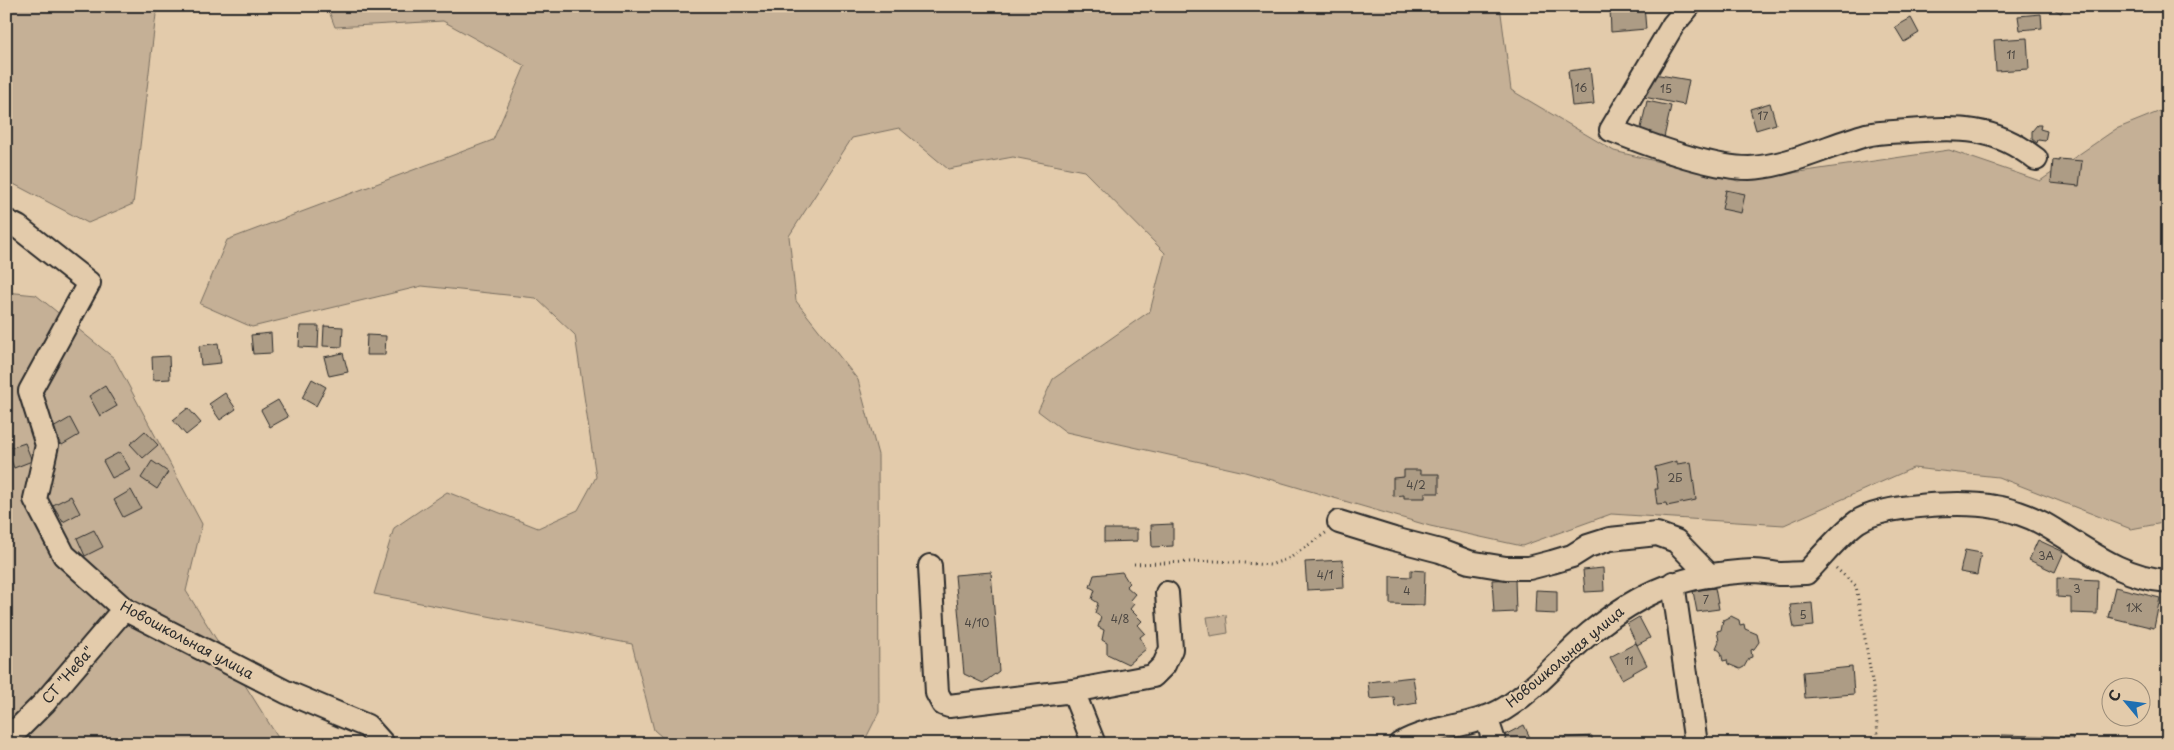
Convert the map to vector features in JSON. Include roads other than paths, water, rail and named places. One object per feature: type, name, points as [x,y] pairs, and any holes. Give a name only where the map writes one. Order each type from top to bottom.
[{"type":"street","points":[[1689,6],[1673,25],[1611,130],[1714,163],[1750,168],[1788,160],[1868,134],[1948,128],[1989,132],[2018,145],[2036,159]]},
{"type":"street","name":"Новошкольная улица","points":[[6,221],[18,227],[89,283],[30,391],[47,445],[35,499],[64,555],[124,609],[286,692],[367,726],[383,744]]},
{"type":"street","name":"Новошкольная улица","points":[[1400,744],[1429,731],[1486,718],[1525,695],[1588,634],[1632,602],[1673,583],[1710,576],[1756,571],[1780,574],[1806,573],[1858,521],[1881,511],[1925,505],[1995,506],[2040,521],[2124,572],[2151,580],[2168,581]]},
{"type":"street","points":[[1339,522],[1394,539],[1440,550],[1469,562],[1506,568],[1529,568],[1552,562],[1572,556],[1588,546],[1610,539],[1657,534],[1676,541],[1710,576]]},
{"type":"street","points":[[930,566],[937,694],[943,704],[949,706],[1073,691],[1153,676],[1164,665],[1171,648],[1167,593]]},
{"type":"street","points":[[1673,583],[1696,744]]},
{"type":"street","name":"СТ \"Нева\"","points":[[6,731],[18,729],[44,703],[124,609]]},
{"type":"street","points":[[1073,691],[1094,744]]},
{"type":"street","points":[[1486,718],[1495,744]]}]
